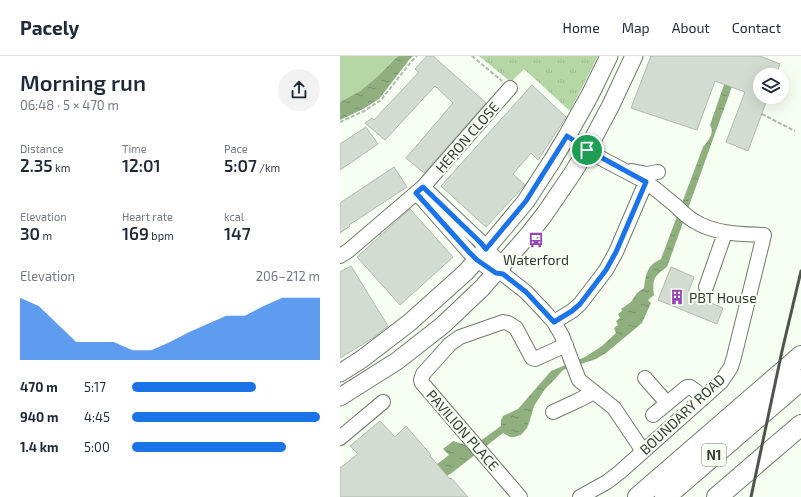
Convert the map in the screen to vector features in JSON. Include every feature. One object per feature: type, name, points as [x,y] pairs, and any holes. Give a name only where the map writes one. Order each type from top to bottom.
[{"type":"highway","points":[[638,497],[801,356]]},
{"type":"highway","name":"N1","points":[[665,497],[801,380]]},
{"type":"highway","points":[[632,497],[754,397]]},
{"type":"highway","name":"N1","points":[[717,497],[801,425]]},
{"type":"main road","points":[[340,373],[362,359],[409,323],[466,272],[482,255],[526,201],[567,136],[590,95],[609,56]]},
{"type":"main road","points":[[340,397],[397,361],[442,326],[500,271],[544,215],[587,150],[611,105],[634,56]]},
{"type":"street","name":"HERON CLOSE","points":[[340,256],[348,251],[420,190],[510,88]]},
{"type":"street","points":[[567,136],[587,150],[646,182],[688,217],[701,225],[725,233],[706,287]]},
{"type":"street","points":[[622,169],[647,174],[658,172]]},
{"type":"street","points":[[554,322],[572,311],[580,304],[611,263],[646,182]]},
{"type":"street","points":[[420,190],[480,242],[482,255],[526,292],[554,322],[579,380],[614,408],[643,451]]},
{"type":"street","name":"BOUNDARY ROAD","points":[[580,497],[607,482],[704,398],[721,382],[731,367],[764,235],[725,233]]},
{"type":"street","name":"PAVILION PLACE","points":[[520,497],[422,383],[421,380],[423,374],[450,344],[460,337],[503,322],[508,322],[516,328],[532,358],[570,357]]},
{"type":"street","points":[[645,378],[667,403]]},
{"type":"street","points":[[653,416],[687,387],[690,387],[704,398]]},
{"type":"street","points":[[553,412],[594,392]]},
{"type":"street","points":[[340,438],[383,402]]},
{"type":"path","points":[[340,122],[364,111],[380,100],[417,56]]},
{"type":"path","points":[[472,56],[510,88]]},
{"type":"path","points":[[762,114],[795,131]]},
{"type":"green space","points":[[340,56],[398,56],[360,91],[340,102]]},
{"type":"green space","points":[[479,56],[598,56],[570,111],[524,69],[511,82]]},
{"type":"water","points":[[398,56],[413,56],[379,99],[363,109],[340,120],[340,102],[360,91]]},
{"type":"water","points":[[734,56],[743,56],[667,267],[655,278],[653,285],[654,295],[648,300],[651,303],[642,323],[606,353],[596,359],[563,370],[545,389],[534,406],[527,428],[521,435],[510,437],[503,433],[453,472],[414,497],[394,497],[449,455],[443,449],[453,441],[472,447],[501,426],[503,416],[518,409],[551,371],[585,357],[602,346],[616,333],[614,328],[618,325],[616,321],[620,318],[618,314],[622,311],[621,309],[631,302],[637,293],[644,288],[648,270],[656,261],[661,259],[703,147],[709,140],[712,131],[710,125]]},
{"type":"building","points":[[427,56],[433,56],[486,103],[424,173],[406,158],[453,103],[435,86],[385,140],[365,123],[372,118],[374,120],[419,72],[415,69]]},
{"type":"building","points":[[651,56],[760,56],[780,64],[779,68],[753,68],[753,104],[765,104],[748,151],[726,142],[745,92],[715,81],[697,130],[631,108]]},
{"type":"building","points":[[532,85],[566,117],[538,160],[531,153],[513,174],[525,185],[486,227],[441,186]]},
{"type":"building","points":[[366,127],[378,144],[340,170],[340,144]]},
{"type":"building","points":[[394,167],[407,187],[349,225],[350,226],[340,233],[340,203]]},
{"type":"building","points":[[410,209],[453,257],[400,305],[357,257]]},
{"type":"building","points":[[351,266],[388,326],[373,338],[340,358],[340,272]]},
{"type":"building","name":"PBT House","points":[[671,267],[694,277],[688,293],[723,308],[717,324],[658,300]]},
{"type":"building","points":[[380,421],[395,437],[406,426],[450,479],[451,478],[468,497],[340,497],[340,468],[358,454],[350,446]]},
{"type":"railway","points":[[751,497],[782,351],[801,271]]},
{"type":"place","name":"Waterford","points":[[536,240]]},
{"type":"place","name":"PBT House","points":[[677,297]]},
{"type":"route","points":[[567,136],[587,150],[646,182],[611,263],[580,304],[572,311],[554,322],[526,292],[503,274],[496,273],[477,260],[416,193],[423,187],[486,249],[526,201],[567,136]]}]
